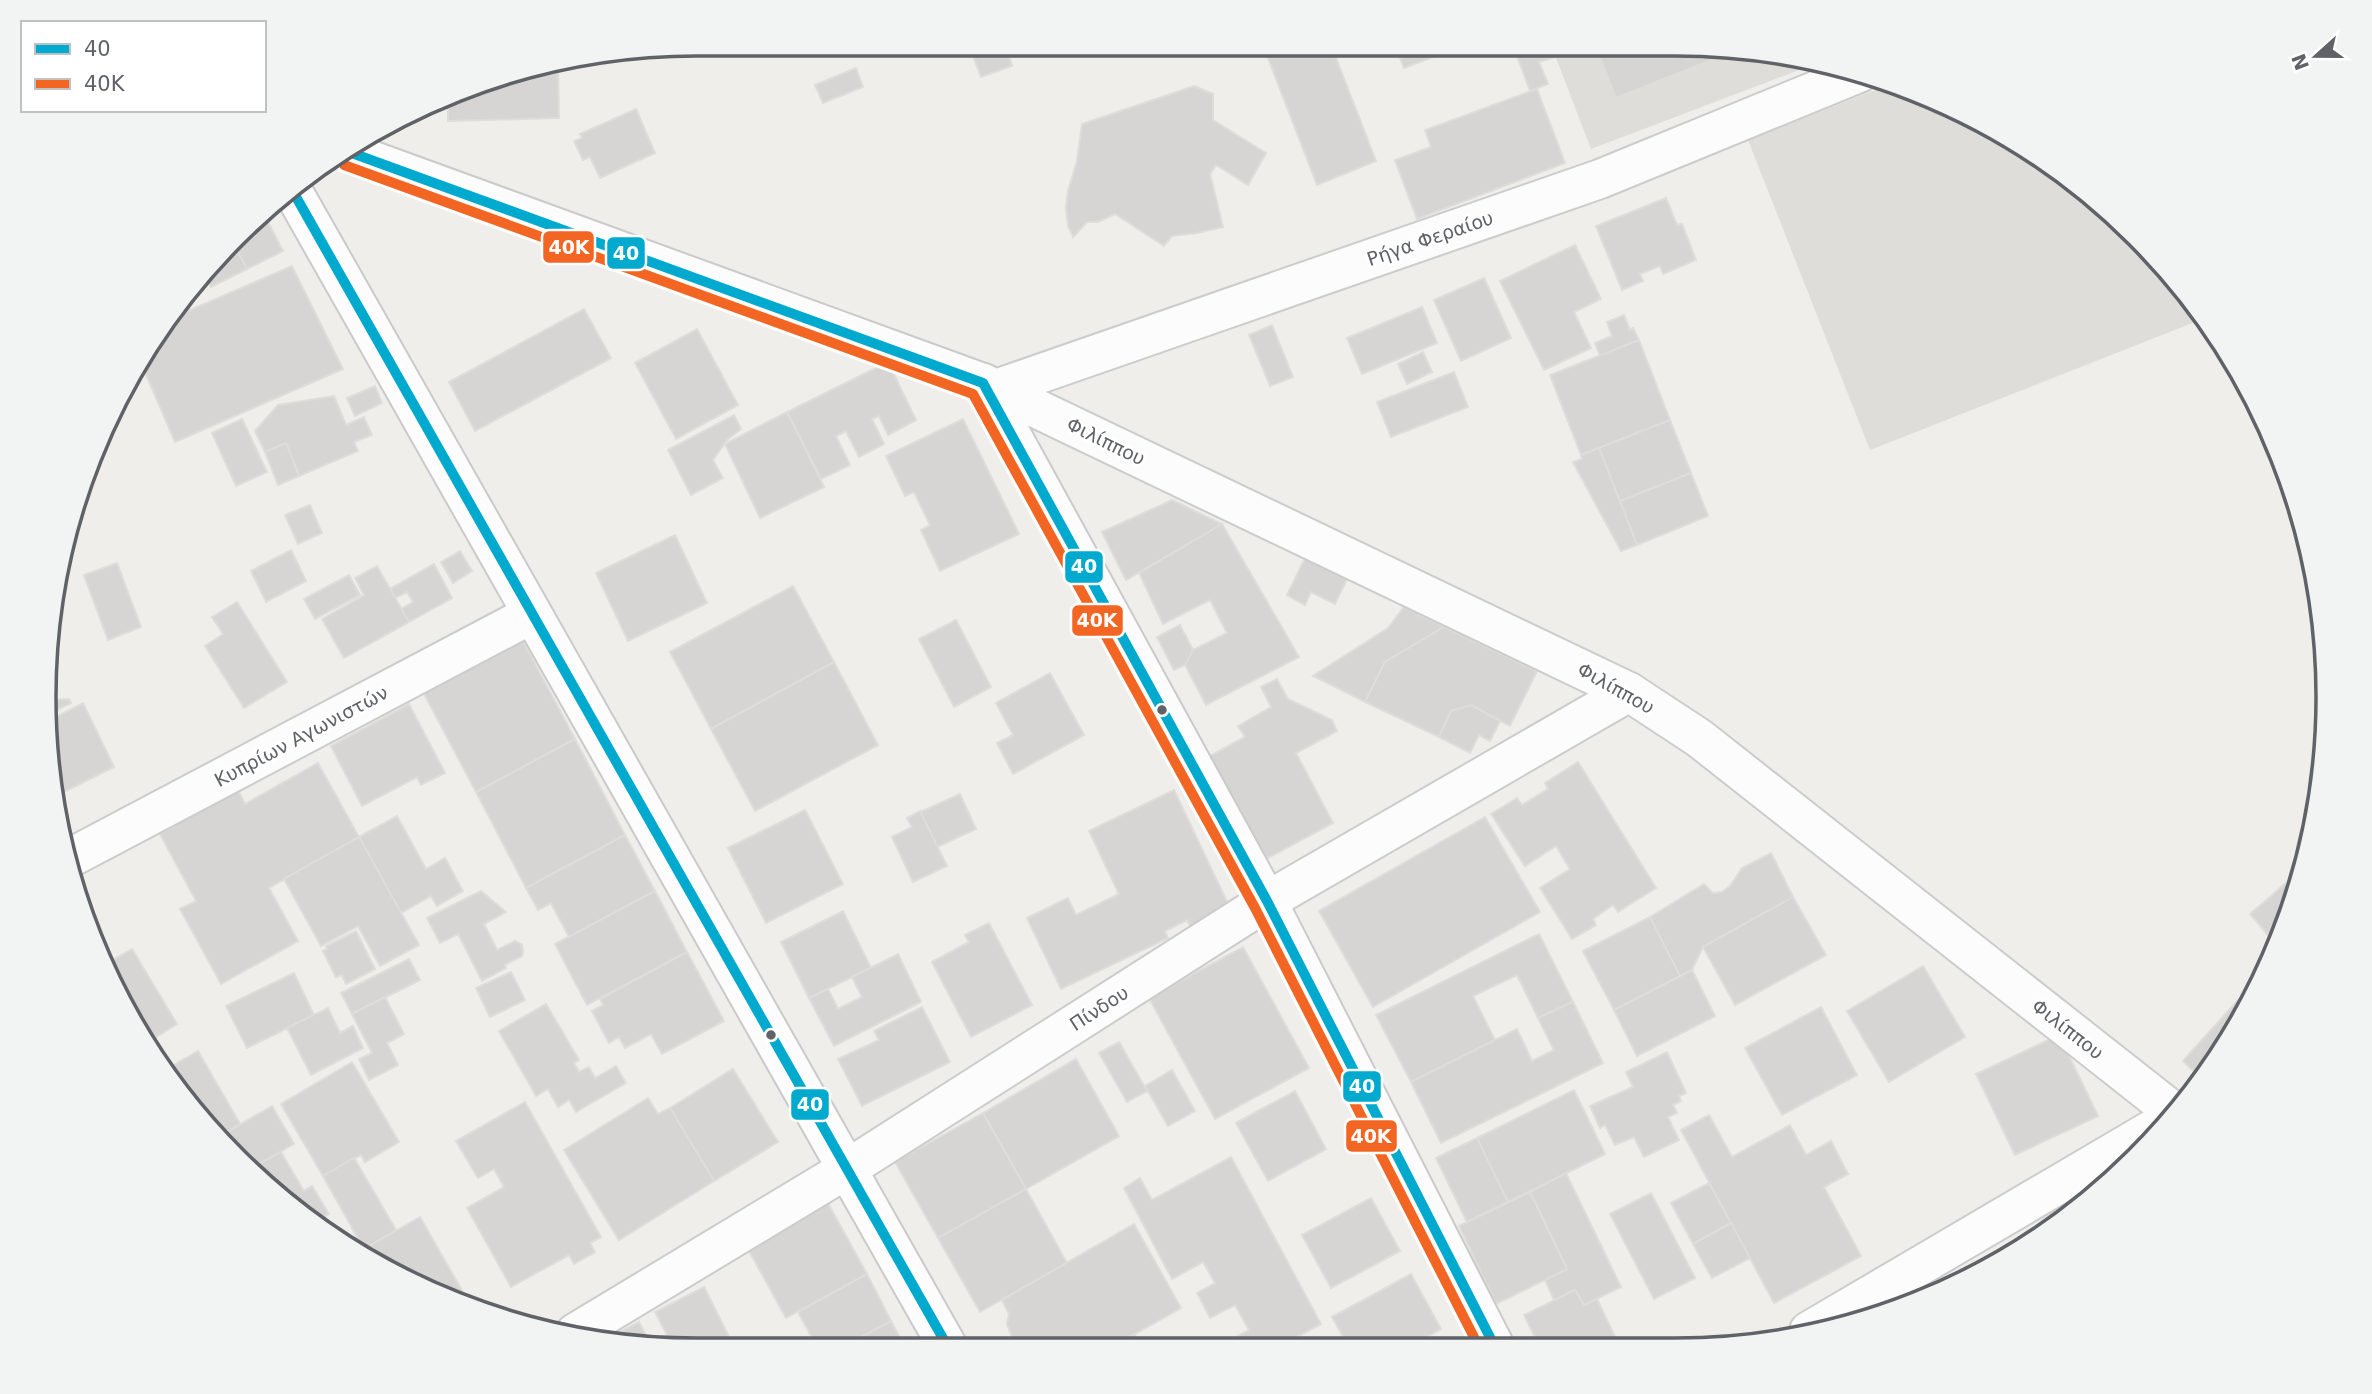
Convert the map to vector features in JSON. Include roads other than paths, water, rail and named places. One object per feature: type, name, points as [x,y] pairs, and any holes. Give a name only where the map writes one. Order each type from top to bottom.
[{"type":"street","name":"Ρήγα Φεραίου","points":[[990,386],[1600,179],[1844,79]]},
{"type":"street","name":"Φιλίππου","points":[[356,155],[990,386],[1629,692],[1699,738],[2168,1107]]},
{"type":"street","points":[[296,197],[943,1338]]},
{"type":"street","points":[[990,386],[1266,901],[1490,1338]]},
{"type":"street","name":"Κυπρίων Αγωνιστών","points":[[76,855],[532,614]]},
{"type":"street","name":"Πίνδου","points":[[583,1328],[847,1169],[1266,901],[1629,692]]},
{"type":"street","points":[[1830,1319],[2142,1135]]}]
